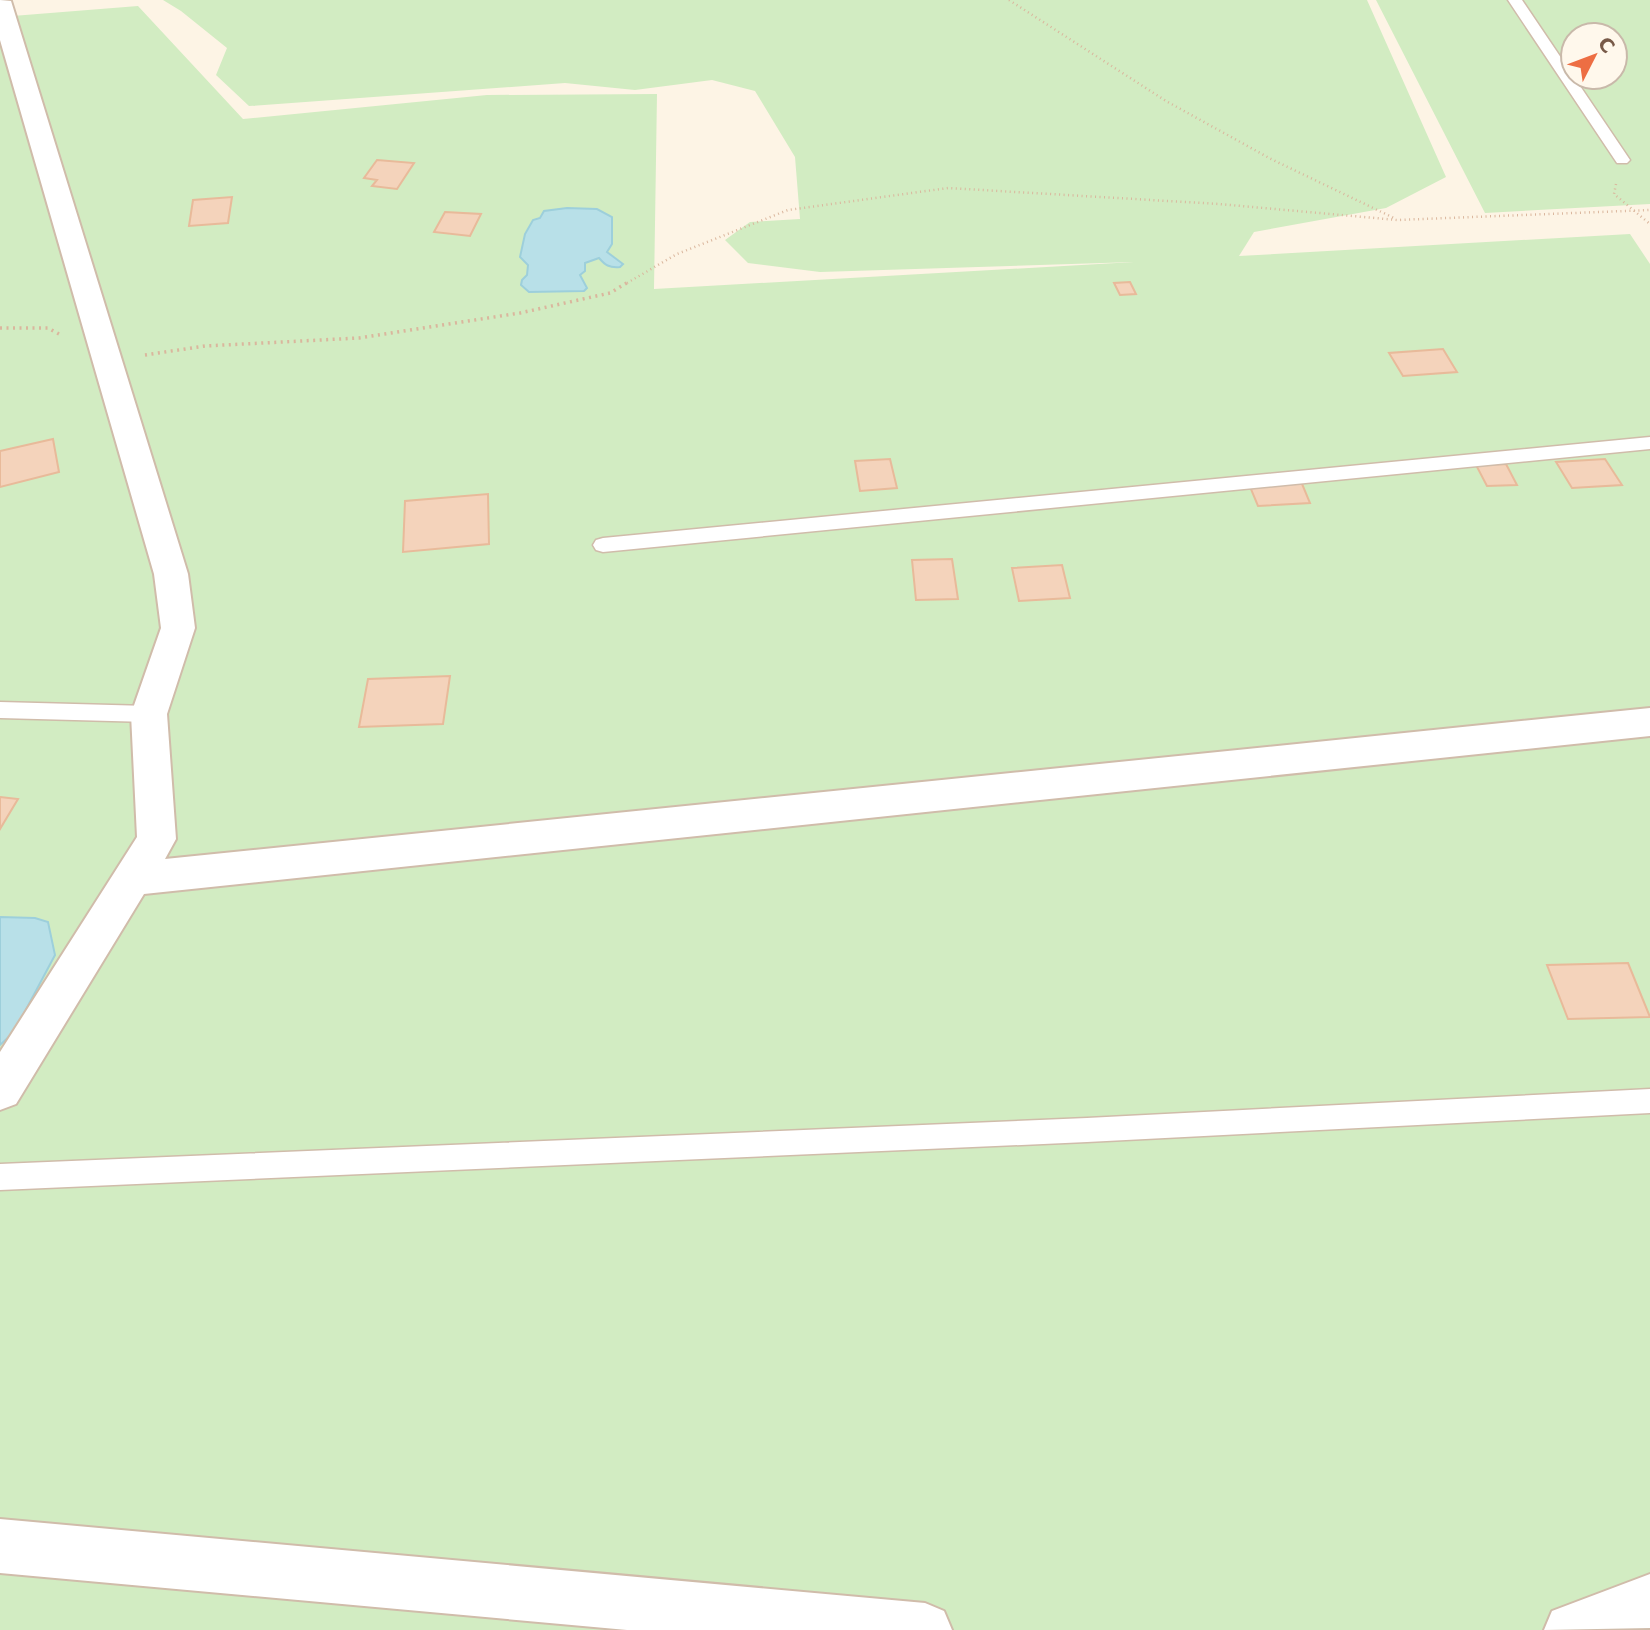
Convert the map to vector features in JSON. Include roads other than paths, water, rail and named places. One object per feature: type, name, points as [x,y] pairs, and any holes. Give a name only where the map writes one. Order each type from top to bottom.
[{"type":"street","points":[[0,0],[171,574],[178,628],[149,714],[157,839],[0,1090]]},
{"type":"street","points":[[132,879],[1650,722]]},
{"type":"street","points":[[0,1546],[925,1630]]},
{"type":"street","points":[[1571,1630],[1650,1601]]},
{"type":"lane","points":[[1515,0],[1622,160]]},
{"type":"lane","points":[[603,545],[1650,443]]},
{"type":"lane","points":[[0,709],[149,714]]},
{"type":"lane","points":[[0,1177],[1087,1130],[1650,1101]]},
{"type":"water","points":[[567,208],[597,209],[612,217],[612,244],[607,252],[623,264],[620,267],[610,266],[599,258],[585,263],[585,271],[580,275],[587,288],[584,291],[529,292],[521,285],[527,275],[528,265],[520,257],[525,234],[533,220],[540,218],[544,211]]},
{"type":"water","points":[[0,917],[35,918],[48,922],[55,955],[14,1032],[0,1045]]}]
